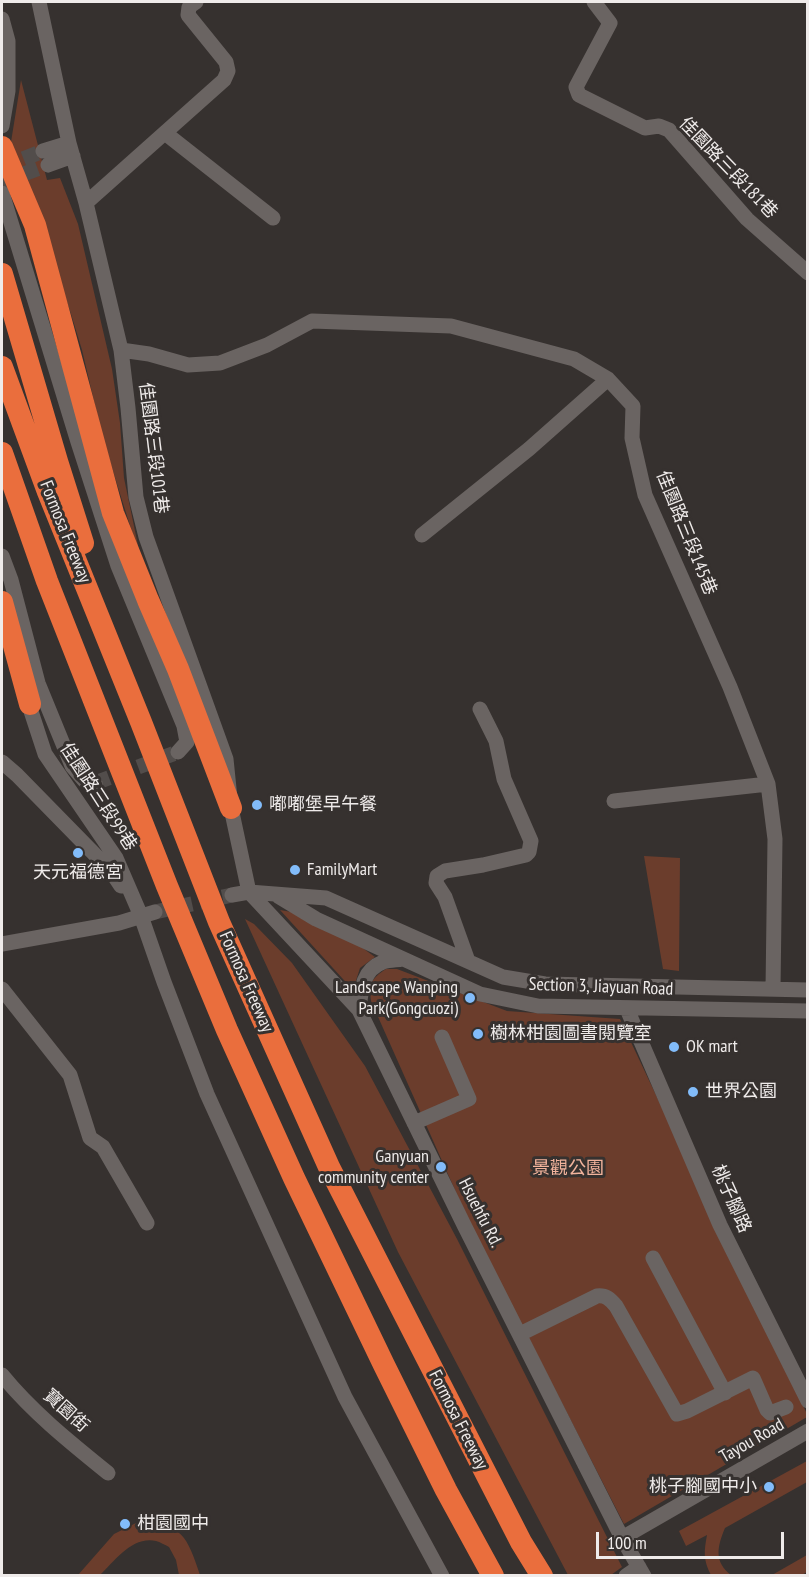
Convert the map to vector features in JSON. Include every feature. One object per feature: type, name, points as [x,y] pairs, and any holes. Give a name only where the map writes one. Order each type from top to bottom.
[{"type":"highway","points":[[2,147],[35,225],[113,513],[178,669],[231,808]]},
{"type":"highway","points":[[2,274],[57,461],[141,722]]},
{"type":"highway","name":"Formosa Freeway","points":[[2,367],[48,492],[219,922],[328,1167],[521,1542],[542,1575]]},
{"type":"highway","name":"Formosa Freeway","points":[[2,453],[47,581],[167,886],[227,1030],[304,1199],[441,1480],[494,1575]]},
{"type":"highway","points":[[2,466],[47,581]]},
{"type":"highway","points":[[2,602],[30,704]]},
{"type":"street","name":"佳園路三段101巷","points":[[39,2],[71,150],[121,350],[136,497],[146,537],[226,759],[231,808],[249,892]]},
{"type":"street","points":[[86,203],[224,80],[228,71],[226,62],[188,15],[189,8],[196,2]]},
{"type":"street","name":"佳園路三段181巷","points":[[594,2],[610,23],[576,87],[579,95],[645,128],[659,126],[669,130],[747,219],[807,273]]},
{"type":"street","points":[[2,19],[8,41],[8,91],[2,126]]},
{"type":"street","points":[[165,133],[273,218]]},
{"type":"street","points":[[45,158],[71,150]]},
{"type":"street","points":[[2,193],[118,566],[184,726],[187,742],[178,752]]},
{"type":"street","name":"佳園路三段145巷","points":[[121,350],[149,354],[188,365],[199,365],[220,363],[267,345],[312,321],[451,326],[574,359],[608,379],[633,406],[632,438],[645,495],[730,687],[768,784],[775,839],[773,989]]},
{"type":"street","points":[[422,535],[529,449],[608,379]]},
{"type":"street","points":[[2,556],[38,683],[72,766],[84,780],[95,783]]},
{"type":"street","name":"佳園路三段99巷","points":[[2,638],[30,704],[45,754],[116,858],[148,914]]},
{"type":"street","points":[[468,961],[445,897],[436,883],[437,876],[445,871],[483,866],[526,855],[529,852],[531,841],[504,779],[496,741],[480,709]]},
{"type":"street","name":"佳園路三段99巷","points":[[2,762],[111,871],[148,914]]},
{"type":"street","points":[[614,801],[768,784]]},
{"type":"street","name":"Section 3, Jiayuan Road","points":[[232,895],[249,892],[326,898],[503,977],[545,984],[807,990]]},
{"type":"street","name":"Hsuehfu Rd.","points":[[249,892],[358,1010],[622,1538],[642,1571]]},
{"type":"street","name":"Section 3, Jiayuan Road","points":[[273,893],[316,919],[480,994],[538,1006],[807,1011]]},
{"type":"street","points":[[2,944],[119,922],[148,914],[164,982],[207,1095],[340,1386],[442,1575]]},
{"type":"street","points":[[358,1010],[363,982],[373,968],[384,962],[402,958]]},
{"type":"street","points":[[2,989],[70,1075],[90,1138],[104,1147],[147,1223]]},
{"type":"street","name":"桃子腳路","points":[[627,1009],[720,1225],[807,1401]]},
{"type":"street","points":[[414,1123],[469,1099],[442,1037]]},
{"type":"street","points":[[653,1258],[725,1393]]},
{"type":"street","points":[[520,1334],[597,1296],[603,1296],[609,1298],[616,1306],[677,1414],[753,1378],[770,1413],[786,1407]]},
{"type":"street","name":"寶園街","points":[[2,1375],[12,1388],[63,1437],[108,1473]]},
{"type":"street","name":"Tayou Road","points":[[622,1538],[807,1431]]},
{"type":"street","points":[[626,1575],[642,1571]]},
{"type":"green space","points":[[21,80],[47,180],[60,178],[78,224],[112,369],[120,423],[124,478],[141,560],[102,435],[71,314],[11,142]]},
{"type":"green space","points":[[644,856],[680,858],[679,971],[663,969]]},
{"type":"green space","points":[[280,910],[320,917],[375,957],[360,968],[353,990]]},
{"type":"green space","points":[[245,919],[254,924],[292,963],[365,1066],[457,1239],[622,1567],[611,1575],[568,1575],[398,1252]]},
{"type":"green space","name":"景觀公園","points":[[386,969],[397,969],[507,1011],[620,1019],[807,1417],[624,1524],[471,1226],[371,1001],[372,982]]},
{"type":"green space","points":[[807,1461],[807,1482],[725,1528],[719,1554],[722,1565],[731,1575],[711,1575],[705,1555],[707,1535],[686,1546],[679,1531]]},
{"type":"green space","points":[[136,1523],[151,1523],[173,1528],[186,1541],[200,1575],[179,1575],[176,1560],[169,1547],[158,1541],[147,1540],[125,1551],[100,1575],[78,1575],[114,1534]]},
{"type":"green space","points":[[807,1555],[807,1572],[802,1575],[772,1575]]},
{"type":"tunnel","points":[[2,167],[43,151]]},
{"type":"tunnel","points":[[2,182],[48,165]]},
{"type":"tunnel","points":[[95,783],[178,752]]},
{"type":"tunnel","points":[[155,912],[232,895]]},
{"type":"place","name":"嘟嘟堡早午餐","points":[[257,805]]},
{"type":"place","name":"天元福德宮","points":[[78,853]]},
{"type":"place","name":"FamilyMart","points":[[295,870]]},
{"type":"place","name":"Landscape Wanping Park(Gongcuozi)","points":[[470,998]]},
{"type":"place","name":"樹林柑園圖書閱覽室","points":[[478,1034]]},
{"type":"place","name":"OK mart","points":[[674,1047]]},
{"type":"place","name":"世界公園","points":[[693,1092]]},
{"type":"place","name":"Ganyuan community center","points":[[441,1167]]},
{"type":"place","name":"桃子腳國中小","points":[[769,1487]]},
{"type":"place","name":"柑園國中","points":[[125,1524]]}]
